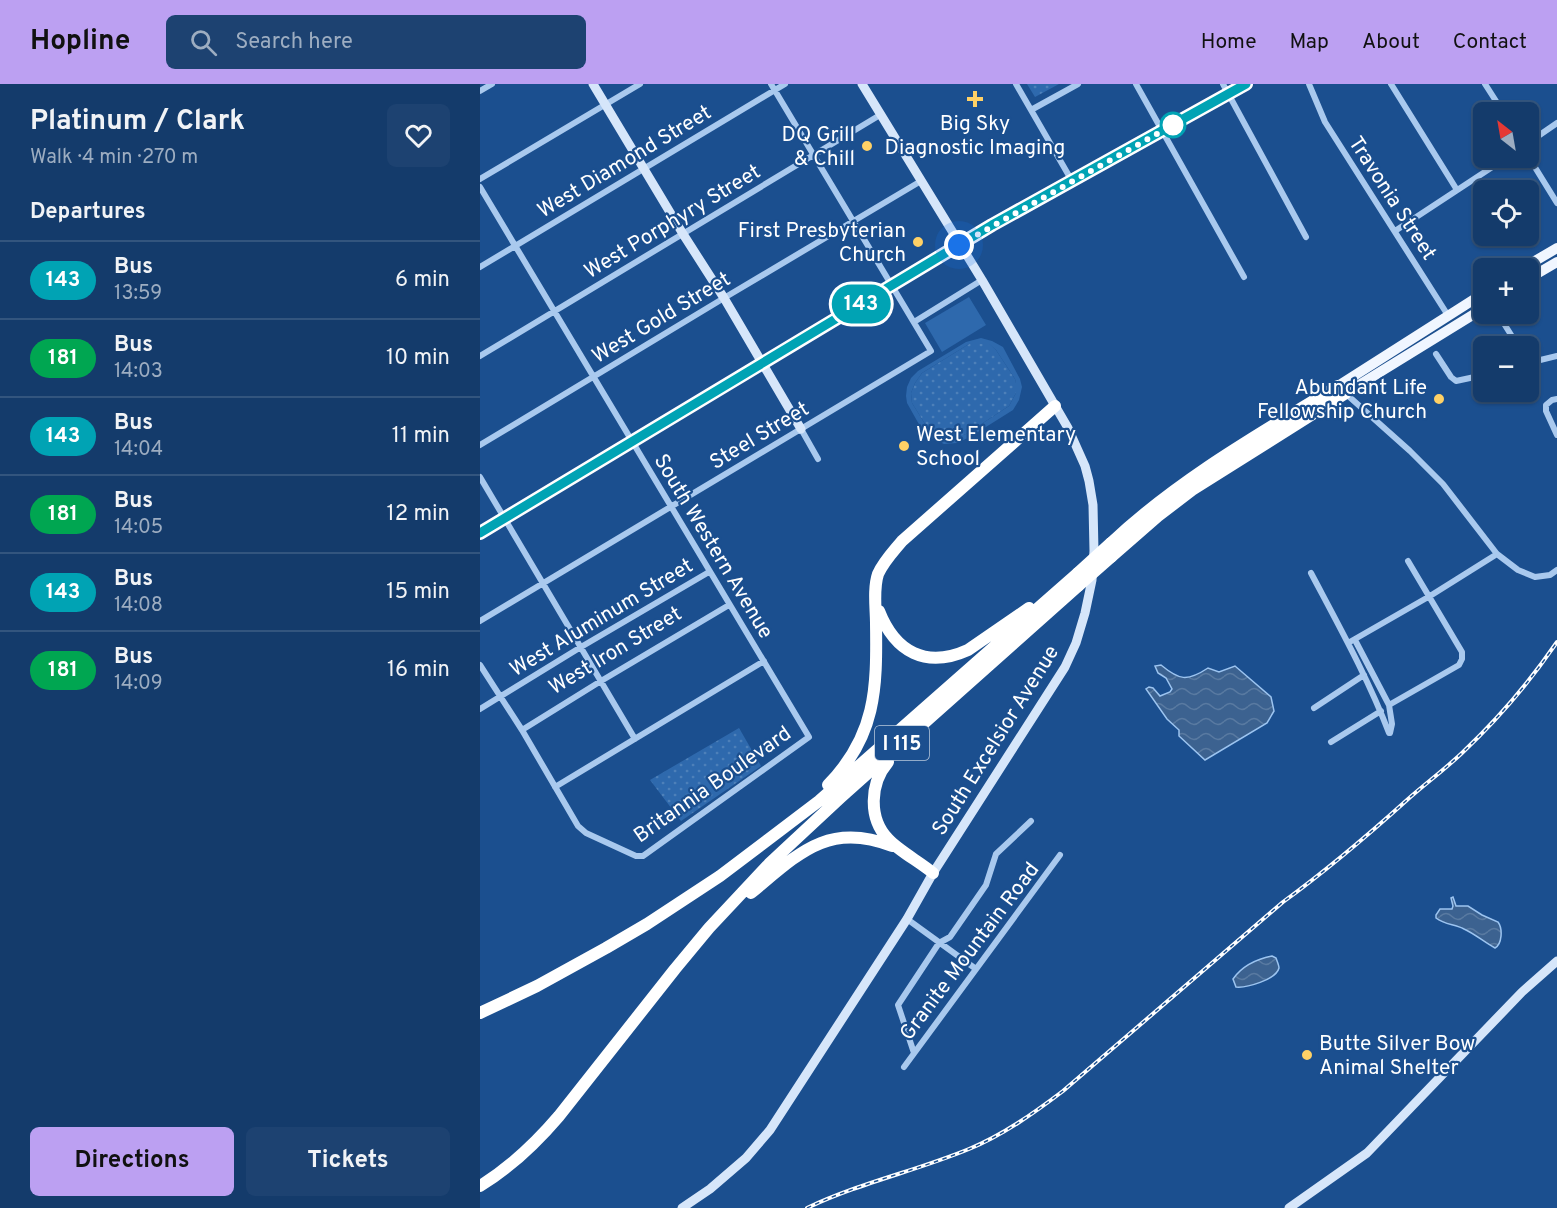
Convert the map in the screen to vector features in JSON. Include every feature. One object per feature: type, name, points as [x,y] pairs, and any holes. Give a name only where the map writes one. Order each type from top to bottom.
[{"type":"highway","name":"I 115","points":[[480,1186],[501,1173],[542,1136],[709,928],[769,864],[957,693],[1111,543],[1150,509],[1198,473],[1342,390]]},
{"type":"highway","name":"I 115","points":[[480,1013],[575,966],[647,924],[720,876],[826,795],[1077,578],[1111,557],[1166,509],[1192,490],[1342,390]]},
{"type":"highway","points":[[762,843],[836,777],[847,763],[863,734],[875,690],[877,577],[885,560],[902,541],[1055,406]]},
{"type":"highway","points":[[876,602],[889,632],[904,647],[930,658],[944,658],[957,655],[975,645],[1077,578]]},
{"type":"highway","points":[[933,873],[889,841],[878,824],[873,797],[876,781],[884,766],[957,693]]},
{"type":"highway","points":[[709,928],[790,861],[818,843],[850,837],[883,842],[898,848]]},
{"type":"main road","points":[[1539,259],[1557,248]]},
{"type":"main road","points":[[1539,273],[1557,262]]},
{"type":"main road","points":[[1342,390],[1473,301]]},
{"type":"main road","points":[[1342,390],[1473,315]]},
{"type":"street","points":[[480,91],[492,84]]},
{"type":"street","points":[[593,84],[724,298],[818,459]]},
{"type":"street","points":[[480,179],[640,84]]},
{"type":"street","name":"West Diamond Street","points":[[480,267],[773,87],[785,84]]},
{"type":"street","name":"South Excelsior Avenue","points":[[682,1208],[710,1189],[746,1158],[770,1130],[907,920],[933,873],[1065,667],[1086,613],[1092,580],[1094,534],[1092,505],[1085,466],[1068,428],[982,280],[862,84]]},
{"type":"street","points":[[1016,84],[1072,181]]},
{"type":"street","points":[[1031,110],[1078,84]]},
{"type":"street","points":[[1136,84],[1244,277]]},
{"type":"street","points":[[1223,84],[1306,237]]},
{"type":"street","points":[[480,533],[959,245],[1246,84]]},
{"type":"street","name":"Travonia Street","points":[[1309,84],[1325,122],[1454,326]]},
{"type":"street","points":[[1390,84],[1457,190]]},
{"type":"street","points":[[1485,84],[1497,102]]},
{"type":"street","points":[[773,87],[914,322],[982,280]]},
{"type":"street","name":"West Porphyry Street","points":[[480,356],[880,115]]},
{"type":"street","points":[[1539,135],[1557,123]]},
{"type":"street","points":[[1395,231],[1491,168]]},
{"type":"street","points":[[1535,168],[1557,203]]},
{"type":"street","name":"West Gold Street","points":[[480,445],[921,181]]},
{"type":"street","name":"South Western Avenue","points":[[480,187],[809,737]]},
{"type":"street","name":"Steel Street","points":[[480,621],[931,351],[914,322]]},
{"type":"street","points":[[1436,354],[1454,380],[1459,382],[1473,378]]},
{"type":"street","points":[[1539,360],[1557,356]]},
{"type":"street","points":[[1342,390],[1443,484],[1497,554],[1518,570],[1534,577],[1551,575],[1557,570]]},
{"type":"street","points":[[1557,399],[1546,405],[1546,411],[1557,435]]},
{"type":"street","points":[[480,477],[635,739]]},
{"type":"street","points":[[1348,644],[1497,554]]},
{"type":"street","points":[[1389,705],[1459,665],[1462,659],[1462,652],[1408,561]]},
{"type":"street","name":"West Aluminum Street","points":[[480,709],[709,572]]},
{"type":"street","points":[[1311,573],[1364,675],[1389,733],[1392,724],[1389,705],[1355,640]]},
{"type":"street","name":"West Iron Street","points":[[522,730],[729,605]]},
{"type":"street","points":[[480,664],[555,787],[764,661]]},
{"type":"street","points":[[1314,708],[1364,675]]},
{"type":"street","points":[[1331,742],[1381,711]]},
{"type":"street","name":"Britannia Boulevard","points":[[555,787],[582,830],[639,857],[809,737]]},
{"type":"street","points":[[914,1053],[898,1005],[939,942],[950,937],[986,885],[996,854],[1031,821]]},
{"type":"street","name":"Granite Mountain Road","points":[[904,1067],[1060,855]]},
{"type":"street","points":[[907,920],[976,969]]},
{"type":"street","points":[[1289,1208],[1367,1153],[1522,992],[1557,961]]},
{"type":"shaded area","points":[[1027,84],[1059,84],[1035,97]]},
{"type":"shaded area","points":[[969,297],[986,325],[942,352],[925,323]]},
{"type":"shaded area","points":[[981,338],[1003,347],[1022,387],[1019,400],[1013,410],[970,437],[957,443],[944,444],[925,435],[907,403],[907,387],[911,378],[918,371],[966,342]],"holes":[[[969,344],[989,344],[996,350],[1015,379],[1016,393],[1009,406],[966,434],[945,439],[935,436],[930,432],[912,403],[911,393],[915,383],[922,373]]]},
{"type":"shaded area","points":[[969,344],[990,344],[996,350],[1015,379],[1016,393],[1009,406],[966,434],[945,439],[935,436],[930,432],[912,403],[911,393],[922,373]]},
{"type":"shaded area","points":[[739,728],[761,766],[681,821],[650,780]]},
{"type":"water","points":[[1161,665],[1173,674],[1183,677],[1194,676],[1208,668],[1219,672],[1235,666],[1271,697],[1274,711],[1267,723],[1205,760],[1179,736],[1179,730],[1167,719],[1146,689],[1153,688],[1160,696],[1172,689],[1155,666]]},
{"type":"water","points":[[1453,897],[1456,906],[1468,906],[1498,922],[1501,936],[1495,948],[1461,927],[1436,918],[1440,909],[1452,909],[1451,898]]},
{"type":"water","points":[[1272,956],[1276,958],[1279,968],[1277,972],[1267,980],[1236,987],[1233,979],[1241,970],[1255,961]]},
{"type":"railway","points":[[807,1208],[847,1191],[949,1157],[982,1143],[1018,1123],[1063,1091],[1283,902],[1347,852],[1455,759],[1512,700],[1557,642]]},
{"type":"bus line","name":"143","points":[[480,533],[992,225],[1246,84]]},
{"type":"place","name":"Big Sky Diagnostic Imaging","points":[[975,99]]},
{"type":"place","name":"DQ Grill & Chill","points":[[867,146]]},
{"type":"place","name":"First Presbyterian Church","points":[[918,242]]},
{"type":"place","name":"Abundant Life Fellowship Church","points":[[1439,399]]},
{"type":"place","name":"West Elementary School","points":[[904,446]]},
{"type":"place","name":"Butte Silver Bow Animal Shelter","points":[[1307,1055]]},
{"type":"route","points":[[959,245],[1173,125]]}]
